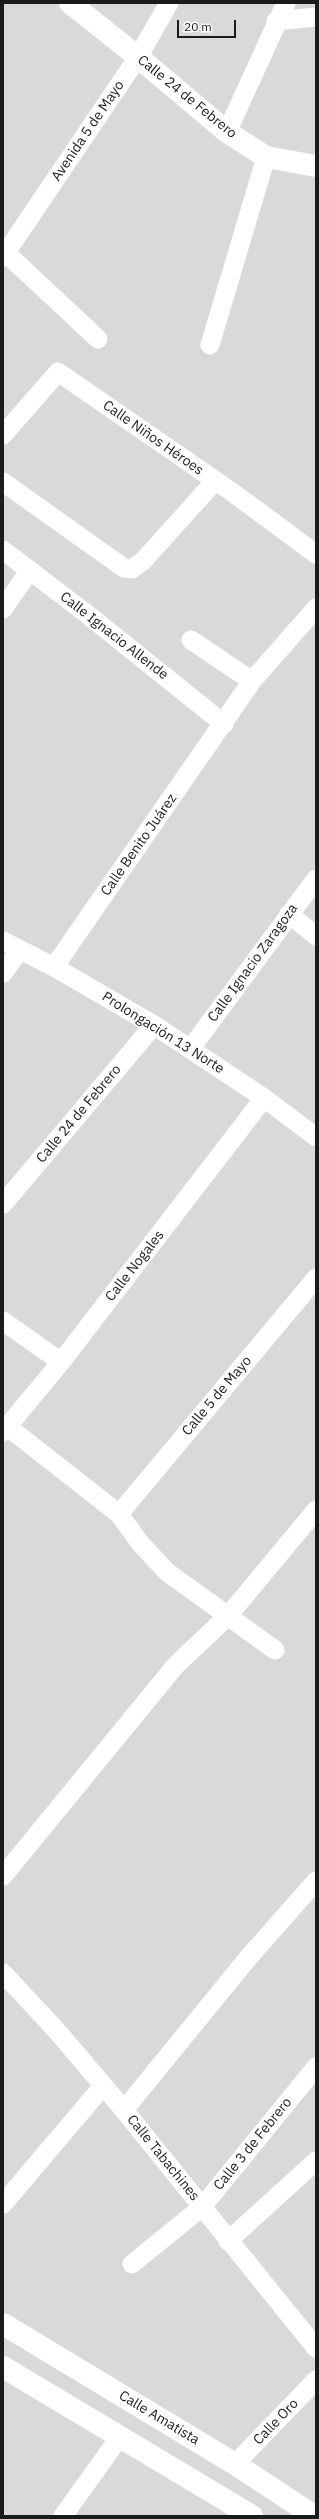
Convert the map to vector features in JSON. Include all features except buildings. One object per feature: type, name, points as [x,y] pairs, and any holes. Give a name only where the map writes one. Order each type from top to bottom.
[{"type":"street","name":"Calle 24 de Febrero","points":[[70,3],[138,57],[227,132],[266,157],[316,166]]},
{"type":"street","name":"Avenida 5 de Mayo","points":[[4,255],[138,57],[169,3]]},
{"type":"street","points":[[227,132],[276,21],[286,3]]},
{"type":"street","points":[[276,21],[316,17]]},
{"type":"street","points":[[210,345],[266,157]]},
{"type":"street","points":[[4,255],[98,339]]},
{"type":"street","name":"Calle Niños Héroes","points":[[3,435],[58,372],[215,481],[316,554]]},
{"type":"street","points":[[3,482],[124,568],[132,569],[143,561],[215,481]]},
{"type":"street","name":"Calle Ignacio Allende","points":[[3,550],[224,724]]},
{"type":"street","points":[[3,610],[30,570]]},
{"type":"street","name":"Calle Benito Juárez","points":[[54,967],[224,724],[252,681],[316,608]]},
{"type":"street","points":[[191,640],[252,681]]},
{"type":"street","name":"Calle Ignacio Zaragoza","points":[[190,1048],[316,878]]},
{"type":"street","points":[[289,914],[316,936]]},
{"type":"street","name":"Prolongación 13 Norte","points":[[3,941],[54,967],[154,1025],[264,1098],[316,1137]]},
{"type":"street","points":[[3,973],[20,950]]},
{"type":"street","name":"Calle 24 de Febrero","points":[[3,1204],[154,1025]]},
{"type":"street","name":"Calle Nogales","points":[[5,1429],[61,1362],[264,1098]]},
{"type":"street","name":"Calle 5 de Mayo","points":[[119,1514],[316,1278]]},
{"type":"street","points":[[3,1321],[61,1362]]},
{"type":"street","points":[[5,1429],[119,1514],[140,1543],[167,1572],[275,1650]]},
{"type":"street","points":[[3,1876],[176,1665],[228,1616],[316,1510]]},
{"type":"street","points":[[124,2110],[248,1958],[316,1882]]},
{"type":"street","name":"Calle Tabachines","points":[[3,1973],[57,2031],[124,2110],[228,2241],[316,2348]]},
{"type":"street","name":"Calle 3 de Febrero","points":[[132,2264],[202,2207],[316,2067]]},
{"type":"street","points":[[3,2204],[103,2086]]},
{"type":"street","points":[[228,2241],[316,2161]]},
{"type":"street","name":"Calle Amatista","points":[[3,2324],[235,2464],[314,2516]]},
{"type":"street","points":[[3,2366],[119,2438],[252,2516]]},
{"type":"street","name":"Calle Oro","points":[[235,2464],[316,2380]]},
{"type":"street","points":[[64,2516],[119,2438]]},
{"type":"shaded area","points":[[3,3],[316,3],[316,2516],[3,2516]]}]
